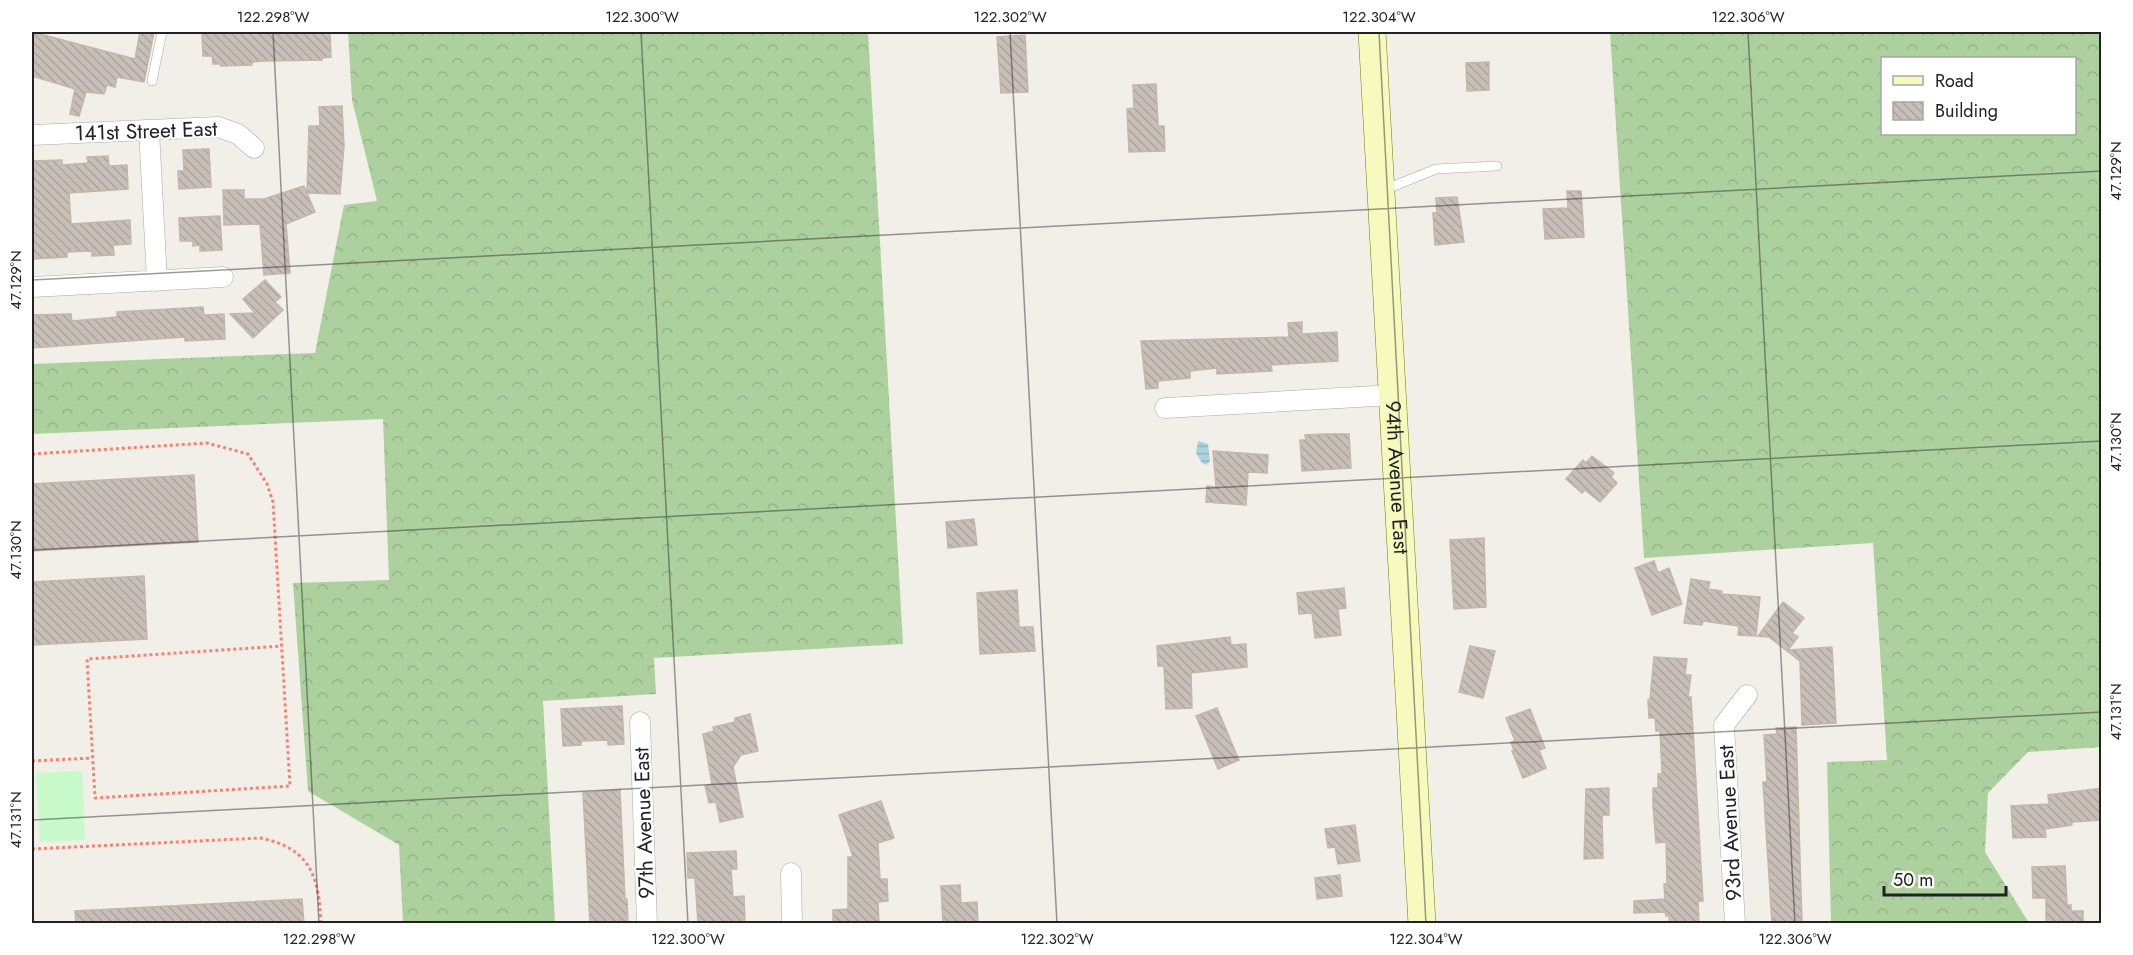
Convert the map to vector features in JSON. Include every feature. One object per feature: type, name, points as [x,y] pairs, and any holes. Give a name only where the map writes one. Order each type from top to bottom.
[{"type":"main road","name":"94th Avenue East","points":[[1372,32],[1422,924]]},
{"type":"street","name":"141st Street East","points":[[32,135],[225,128],[254,147]]},
{"type":"street","points":[[149,130],[157,281]]},
{"type":"street","points":[[32,287],[223,277]]},
{"type":"street","points":[[1165,408],[1393,395]]},
{"type":"street","name":"93rd Avenue East","points":[[1735,924],[1724,725],[1747,695]]},
{"type":"street","name":"97th Avenue East","points":[[640,722],[647,924]]},
{"type":"street","points":[[791,873],[792,924]]},
{"type":"lane","points":[[152,81],[162,32]]},
{"type":"lane","points":[[1382,190],[1436,169],[1497,166]]},
{"type":"path","points":[[32,454],[207,443],[248,454],[267,484],[273,502],[282,646],[290,786],[95,798],[87,659],[282,646]]},
{"type":"path","points":[[32,761],[92,758]]},
{"type":"path","points":[[32,849],[260,838],[270,840],[290,849],[312,872],[320,891],[321,924]]},
{"type":"path","points":[[32,897],[33,924]]},
{"type":"green space","points":[[348,32],[868,32],[903,644],[654,658],[656,694],[543,701],[555,923],[403,923],[399,845],[308,791],[293,583],[389,580],[383,419],[32,434],[32,364],[315,353],[344,205],[377,201],[352,100]]},
{"type":"green space","points":[[1610,32],[2101,32],[2101,747],[2028,752],[1988,793],[1985,852],[2029,923],[1831,923],[1827,762],[1887,760],[1873,543],[1644,558]]},
{"type":"green space","points":[[82,771],[85,840],[40,842],[36,773]]},
{"type":"water","points":[[1198,441],[1208,444],[1210,461],[1206,465],[1196,453]]},
{"type":"building","points":[[32,32],[135,59],[140,32],[154,32],[144,82],[117,77],[115,87],[107,85],[104,94],[86,92],[79,116],[70,114],[75,89],[32,76]]},
{"type":"building","points":[[202,32],[330,32],[331,57],[322,58],[322,60],[264,61],[252,62],[252,65],[221,66],[213,64],[212,56],[203,56]]},
{"type":"building","points":[[1025,35],[1028,92],[1001,93],[997,37]]},
{"type":"building","points":[[1489,62],[1489,90],[1467,91],[1466,63]]},
{"type":"building","points":[[1156,84],[1158,126],[1164,126],[1165,151],[1129,152],[1127,109],[1134,108],[1133,85]]},
{"type":"building","points":[[342,106],[344,146],[340,194],[307,193],[309,126],[320,126],[319,107]]},
{"type":"building","points":[[209,149],[211,187],[179,189],[178,171],[184,171],[183,150]]},
{"type":"building","points":[[108,156],[109,166],[127,165],[128,189],[69,193],[71,224],[130,220],[131,244],[113,245],[114,255],[92,256],[92,251],[67,252],[67,257],[32,259],[32,161],[62,160],[62,165],[88,163],[87,157]]},
{"type":"building","points":[[304,186],[315,212],[286,224],[290,273],[264,275],[260,224],[224,225],[223,190],[244,190],[244,199],[264,199]]},
{"type":"building","points":[[1567,191],[1581,191],[1584,237],[1545,239],[1543,209],[1568,208]]},
{"type":"building","points":[[1457,197],[1464,242],[1435,245],[1433,213],[1437,213],[1436,198]]},
{"type":"building","points":[[220,216],[222,250],[200,251],[200,245],[193,246],[193,241],[180,241],[179,218]]},
{"type":"building","points":[[265,280],[281,297],[275,302],[283,310],[253,338],[230,314],[255,313],[243,299]]},
{"type":"building","points":[[203,307],[204,315],[224,314],[225,339],[185,341],[185,337],[32,348],[32,315],[71,314],[72,321],[117,317],[117,312]]},
{"type":"building","points":[[1302,322],[1302,334],[1337,332],[1338,361],[1271,365],[1272,371],[1217,374],[1217,368],[1190,371],[1190,378],[1158,381],[1158,388],[1146,389],[1141,341],[1289,337],[1288,323]]},
{"type":"building","points":[[1349,434],[1351,468],[1302,471],[1300,440],[1306,440],[1305,435]]},
{"type":"building","points":[[1213,451],[1268,455],[1267,473],[1248,472],[1246,505],[1206,502],[1207,486],[1216,487]]},
{"type":"building","points":[[1592,456],[1614,473],[1611,477],[1617,483],[1600,502],[1585,490],[1582,493],[1566,479],[1583,460],[1586,463]]},
{"type":"building","points":[[194,475],[198,542],[32,551],[32,484]]},
{"type":"building","points":[[974,519],[977,545],[948,548],[946,522]]},
{"type":"building","points":[[1484,538],[1486,607],[1454,609],[1450,540]]},
{"type":"building","points":[[1654,561],[1658,573],[1669,568],[1682,604],[1652,615],[1635,568]]},
{"type":"building","points":[[144,576],[147,639],[32,645],[32,582]]},
{"type":"building","points":[[1691,579],[1710,582],[1708,589],[1722,591],[1721,594],[1760,597],[1756,636],[1738,635],[1739,626],[1703,621],[1702,625],[1684,623]]},
{"type":"building","points":[[1344,588],[1346,608],[1338,609],[1341,635],[1315,638],[1312,613],[1299,614],[1297,593]]},
{"type":"building","points":[[1017,590],[1019,627],[1033,627],[1035,651],[980,654],[977,593]]},
{"type":"building","points":[[1783,602],[1804,618],[1792,633],[1798,637],[1788,650],[1832,647],[1836,723],[1802,725],[1800,661],[1769,637],[1758,636]]},
{"type":"building","points":[[1230,637],[1231,645],[1246,644],[1247,667],[1191,673],[1192,708],[1166,709],[1164,666],[1158,666],[1157,646]]},
{"type":"building","points":[[1470,646],[1495,651],[1483,698],[1459,692]]},
{"type":"building","points":[[1654,657],[1687,659],[1685,675],[1691,675],[1688,697],[1691,697],[1703,901],[1698,901],[1699,924],[1670,924],[1669,916],[1666,916],[1665,912],[1634,913],[1634,901],[1665,899],[1664,884],[1667,884],[1666,842],[1656,843],[1653,806],[1653,788],[1658,788],[1658,774],[1662,774],[1660,731],[1656,731],[1655,718],[1649,718],[1648,700],[1650,699]]},
{"type":"building","points":[[622,706],[624,744],[608,745],[608,740],[581,741],[581,745],[563,746],[561,709]]},
{"type":"building","points":[[1217,708],[1239,760],[1218,769],[1196,716]]},
{"type":"building","points":[[1530,709],[1545,748],[1539,750],[1546,768],[1523,778],[1512,751],[1514,751],[1511,742],[1515,741],[1506,718]]},
{"type":"building","points":[[750,714],[758,751],[741,755],[733,767],[743,817],[720,822],[716,802],[709,803],[705,786],[712,784],[703,734],[714,731],[713,727],[735,722],[735,718]]},
{"type":"building","points":[[1796,727],[1802,924],[1772,924],[1763,782],[1767,782],[1764,735],[1777,734],[1776,728]]},
{"type":"building","points":[[1609,788],[1609,815],[1602,815],[1603,858],[1584,859],[1586,789]]},
{"type":"building","points":[[2102,788],[2102,820],[2072,822],[2072,825],[2045,829],[2046,837],[2013,838],[2011,806],[2049,804],[2048,795]]},
{"type":"building","points":[[620,790],[628,924],[590,924],[583,793]]},
{"type":"building","points":[[881,801],[894,838],[878,843],[880,879],[887,879],[888,901],[878,902],[879,924],[833,924],[833,910],[848,909],[848,857],[853,857],[839,815]]},
{"type":"building","points":[[1355,825],[1360,861],[1338,864],[1335,847],[1328,848],[1325,829]]},
{"type":"building","points":[[736,851],[737,869],[731,869],[733,897],[744,896],[745,920],[741,920],[741,924],[698,924],[695,878],[688,878],[687,853]]},
{"type":"building","points":[[2065,866],[2067,905],[2071,905],[2071,911],[2083,911],[2083,924],[2046,924],[2046,898],[2033,898],[2032,867]]},
{"type":"building","points":[[1340,875],[1342,896],[1317,899],[1315,878]]},
{"type":"building","points":[[960,885],[961,903],[977,902],[978,924],[943,924],[941,886]]},
{"type":"building","points":[[302,899],[304,924],[76,924],[75,911]]}]
